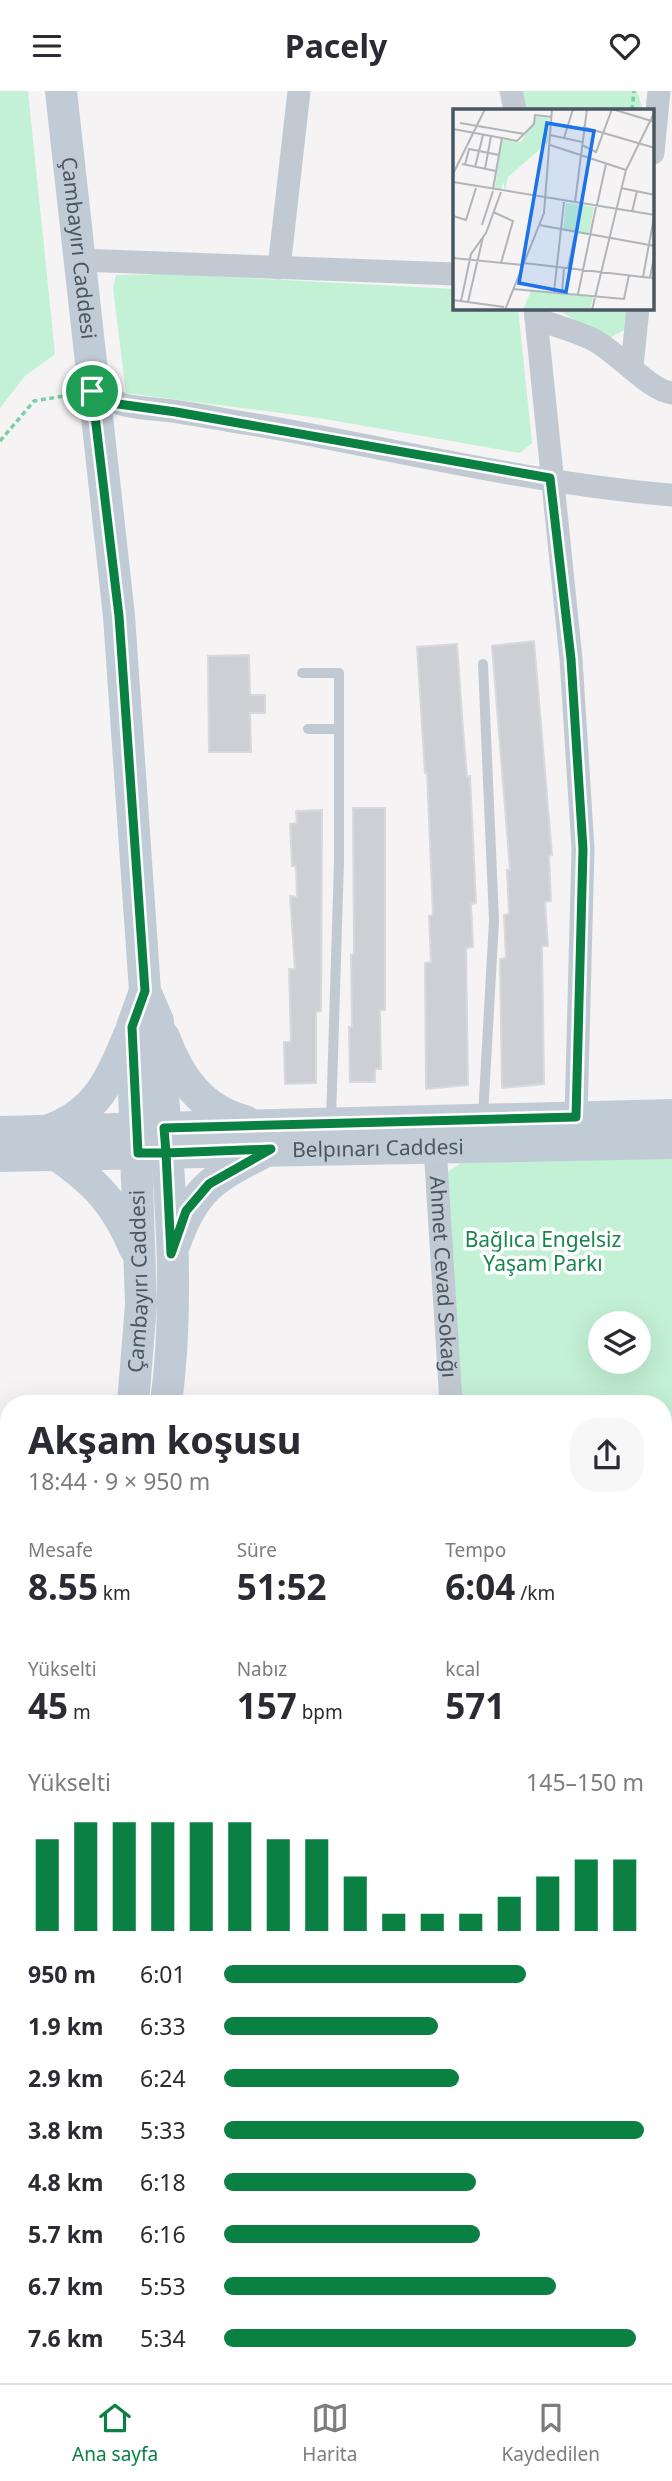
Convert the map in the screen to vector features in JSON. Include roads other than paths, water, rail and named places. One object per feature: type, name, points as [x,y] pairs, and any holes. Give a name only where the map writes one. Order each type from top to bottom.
[{"type":"main road","name":"Çambayırı Caddesi","points":[[61,91],[92,391],[119,616],[145,991],[151,1141],[171,1254],[173,1351],[167,1395]]},
{"type":"main road","points":[[140,1261],[113,1203],[51,1143],[69,1122],[85,1111],[99,1095],[145,1024],[171,1054],[203,1103],[265,1137],[209,1184],[186,1211],[171,1254]]},
{"type":"main road","name":"Belpınarı Caddesi","points":[[265,1137],[331,1123],[672,1115]]},
{"type":"main road","name":"Belpınarı Caddesi","points":[[0,1132],[51,1143]]},
{"type":"main road","name":"Belpınarı Caddesi","points":[[0,1156],[51,1143],[265,1137],[435,1147],[672,1143]]},
{"type":"main road","name":"Çambayırı Caddesi","points":[[134,1395],[139,1343],[140,1261],[151,1141]]},
{"type":"street","points":[[279,268],[299,91]]},
{"type":"street","points":[[512,91],[515,109]]},
{"type":"street","points":[[654,143],[659,91]]},
{"type":"street","points":[[79,260],[453,274]]},
{"type":"street","points":[[632,366],[638,310]]},
{"type":"street","points":[[536,313],[593,339],[632,366],[648,383],[672,393]]},
{"type":"street","points":[[536,313],[548,415],[550,478],[571,659],[583,849],[576,1117]]},
{"type":"street","points":[[92,391],[111,403],[122,405],[176,412],[617,491],[672,495]]},
{"type":"street","name":"Ahmet Cevad Sokağı","points":[[435,1147],[450,1395]]},
{"type":"lane","points":[[483,664],[494,921],[483,1120]]},
{"type":"lane","points":[[302,673],[339,673],[331,1123]]},
{"type":"lane","points":[[308,729],[339,729]]},
{"type":"park label","name":"Bağlıca Engelsiz Yaşam Parkı","points":[[543,1252]]}]
